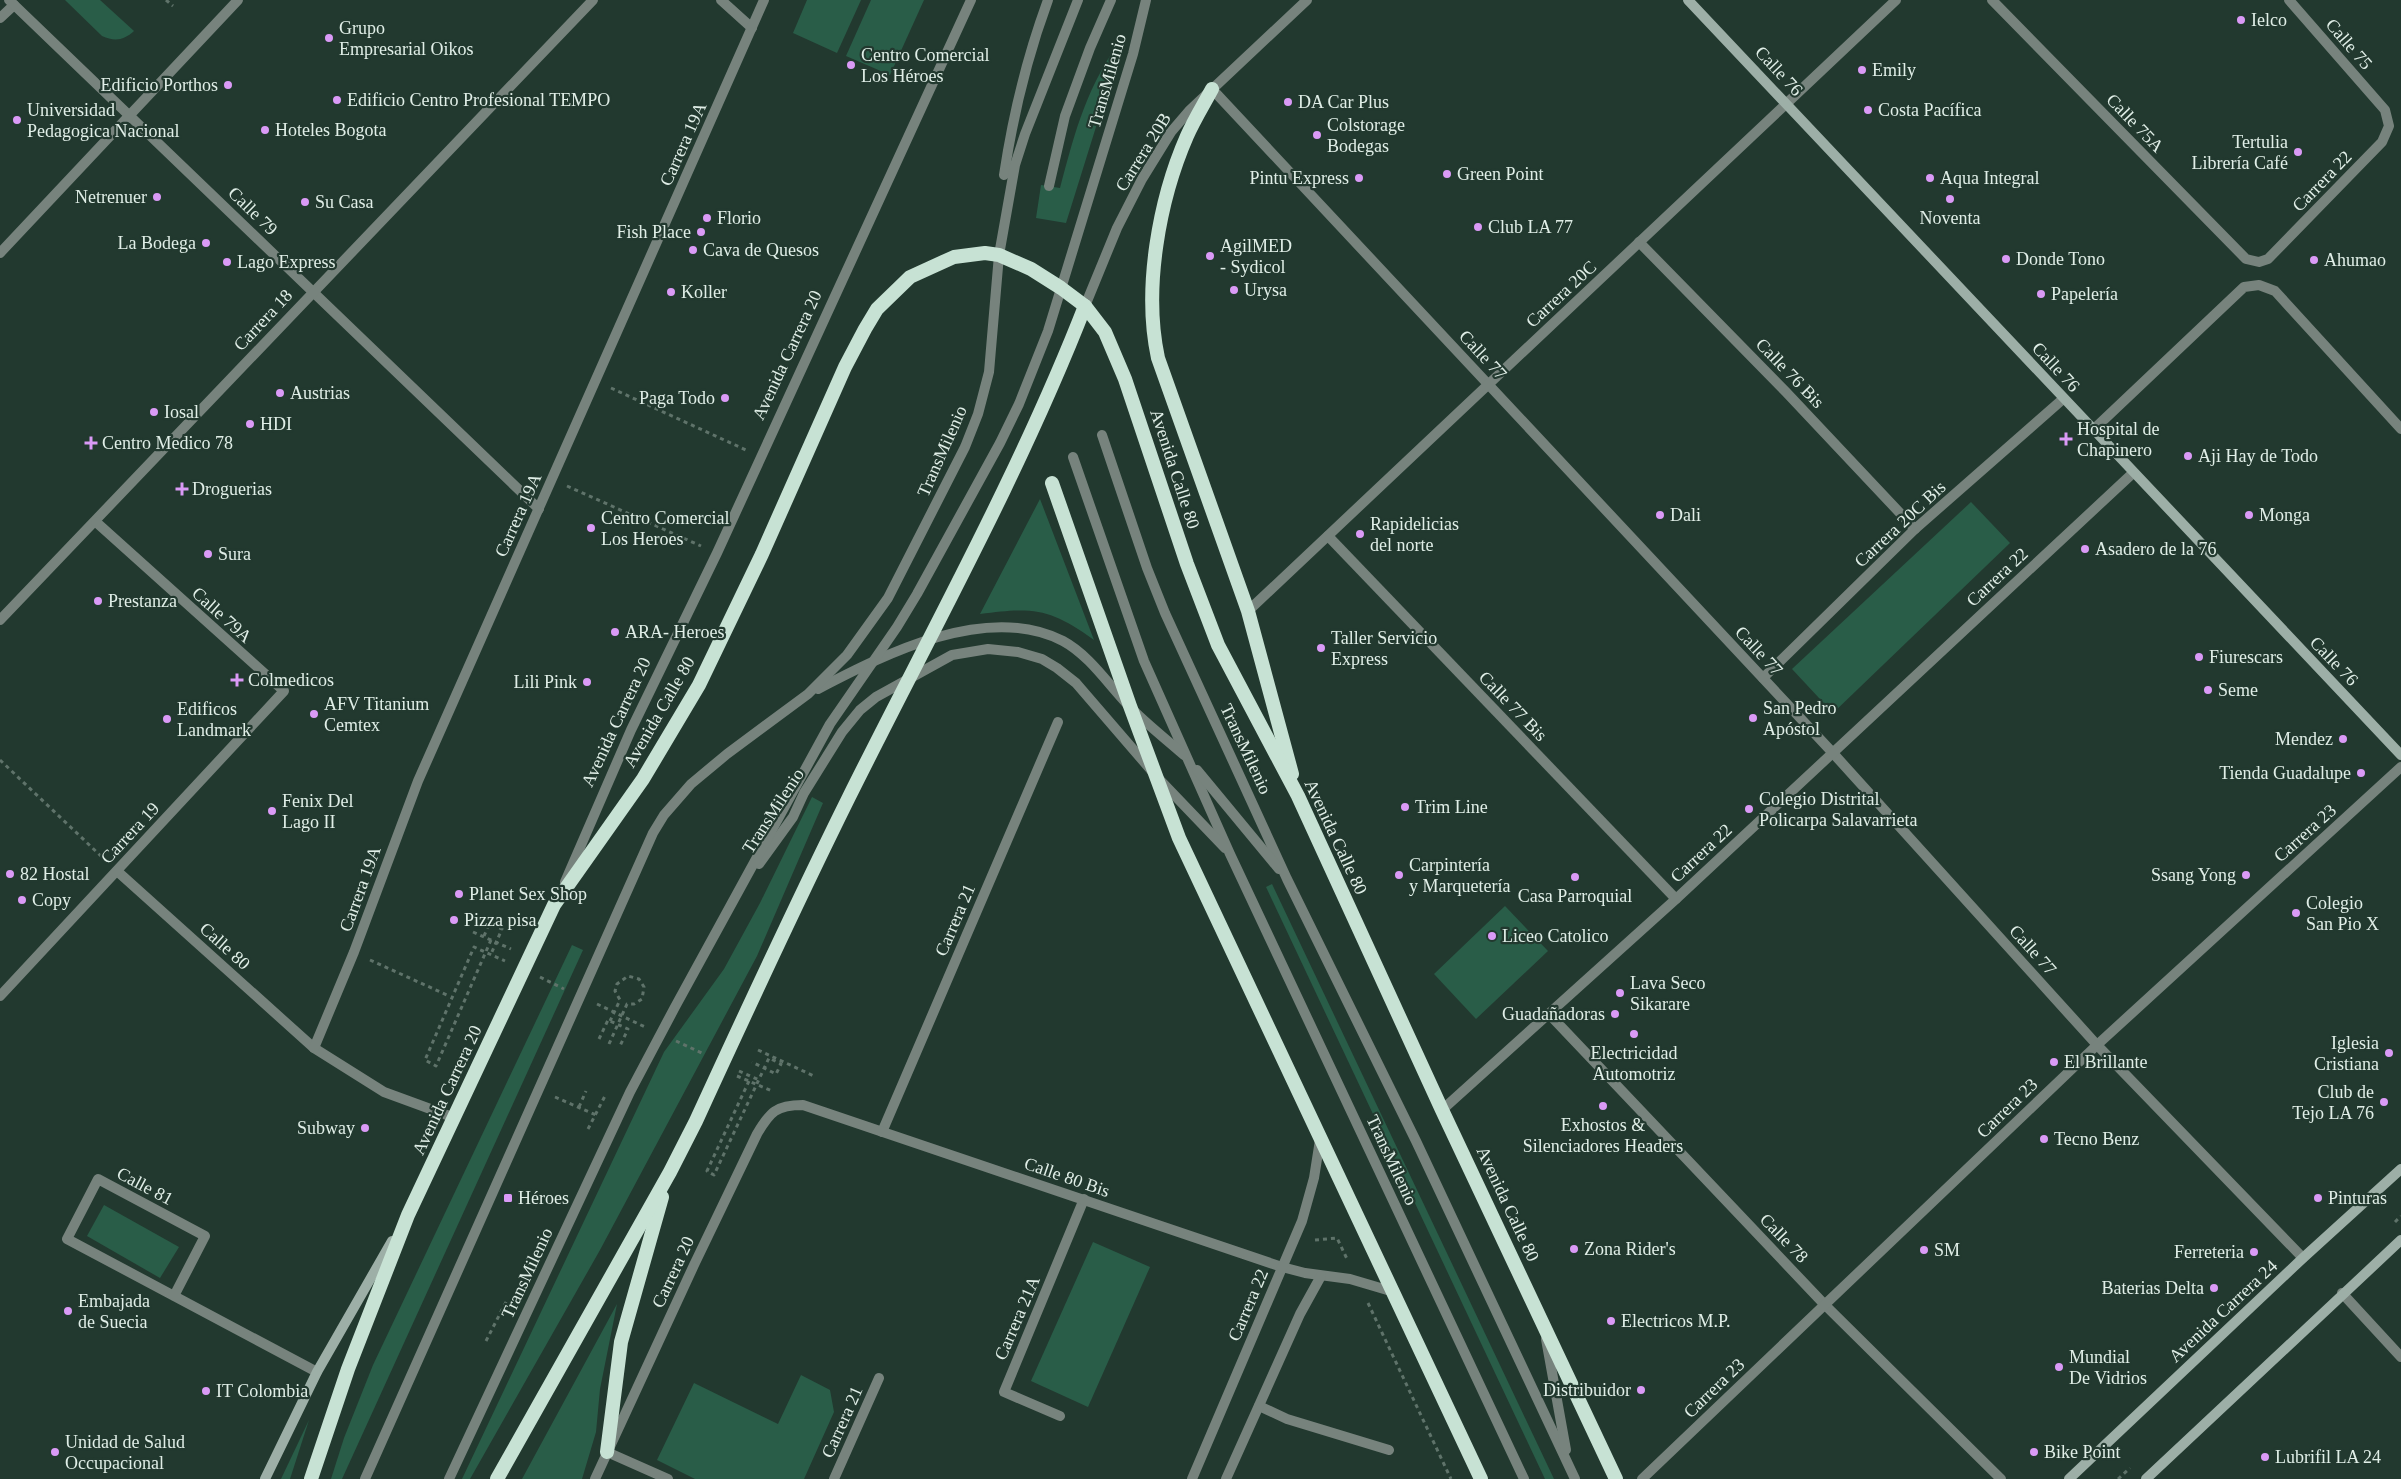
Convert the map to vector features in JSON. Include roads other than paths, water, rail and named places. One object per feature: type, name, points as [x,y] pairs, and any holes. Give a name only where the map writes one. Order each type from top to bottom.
[{"type":"highway","points":[[1212,89],[1187,134],[1168,185],[1153,270],[1153,336],[1158,358],[1248,611],[1298,796]]},
{"type":"highway","name":"Avenida Calle 80","points":[[554,906],[643,779],[699,685],[762,554],[845,368],[877,309],[910,277],[954,257],[972,254],[999,255],[1031,269],[1061,288],[1084,306],[1105,332],[1118,359],[1187,564],[1218,645],[1298,796],[1442,1110],[1616,1479]]},
{"type":"highway","points":[[497,1479],[727,1068],[849,797],[1023,451],[1084,306]]},
{"type":"highway","points":[[1052,484],[1130,706],[1179,838],[1481,1479]]},
{"type":"highway","name":"Avenida Carrera 20","points":[[311,1479],[348,1370],[408,1214],[554,906]]},
{"type":"highway","points":[[607,1452],[621,1342],[670,1172]]},
{"type":"main road","name":"Calle 76","points":[[1688,0],[2401,755]]},
{"type":"main road","name":"Avenida Carrera 24","points":[[2069,1479],[2303,1258],[2401,1169]]},
{"type":"main road","name":"Avenida Carrera 20","points":[[265,1479],[317,1372],[408,1214]]},
{"type":"main road","points":[[2146,1479],[2342,1293],[2401,1240]]},
{"type":"street","points":[[0,253],[238,0]]},
{"type":"street","name":"Carrera 18","points":[[0,620],[96,522],[313,290],[593,0]]},
{"type":"street","points":[[721,0],[752,28]]},
{"type":"street","name":"Carrera 19A","points":[[314,1048],[354,952],[418,782],[764,0]]},
{"type":"street","name":"Avenida Carrera 20","points":[[554,906],[631,730],[717,553],[971,0]]},
{"type":"street","points":[[1004,175],[1012,122],[1037,30],[1048,0]]},
{"type":"street","name":"TransMilenio","points":[[808,694],[846,655],[888,598],[965,448],[978,414],[989,372],[999,255],[1014,165],[1078,0]]},
{"type":"street","name":"TransMilenio","points":[[1049,186],[1065,116],[1090,48],[1111,0]]},
{"type":"street","name":"TransMilenio","points":[[449,1479],[630,1092],[830,724],[898,627],[1000,443],[1019,404],[1048,330],[1133,54],[1146,0]]},
{"type":"street","name":"Carrera 20B","points":[[1084,306],[1117,228],[1153,159],[1177,125],[1212,89],[1307,0]]},
{"type":"street","name":"Carrera 20C","points":[[1248,611],[1896,0]]},
{"type":"street","name":"Calle 75A","points":[[1992,0],[2246,259],[2259,262]]},
{"type":"street","name":"Calle 75","points":[[2289,0],[2386,110]]},
{"type":"street","points":[[0,18],[11,2]]},
{"type":"street","name":"Calle 79","points":[[11,2],[313,290],[538,509]]},
{"type":"street","name":"Calle 77","points":[[1212,89],[1832,752],[2097,1045],[2303,1258]]},
{"type":"street","name":"Carrera 22","points":[[2259,262],[2268,260],[2382,142],[2389,126],[2386,110]]},
{"type":"street","name":"Calle 76 Bis","points":[[1639,242],[1786,392],[1915,529]]},
{"type":"street","points":[[2093,430],[2244,286],[2259,285],[2275,291],[2401,429]]},
{"type":"street","name":"Carrera 20C Bis","points":[[1763,678],[1915,529],[2063,399]]},
{"type":"street","name":"TransMilenio","points":[[1102,435],[1147,568],[1165,613],[1288,879],[1416,1141],[1575,1479]]},
{"type":"street","name":"TransMilenio","points":[[1073,457],[1144,661],[1230,854],[1524,1479]]},
{"type":"street","name":"Carrera 22","points":[[1442,1110],[1676,899],[2133,473]]},
{"type":"street","name":"Calle 79A","points":[[96,522],[284,691]]},
{"type":"street","name":"Calle 77 Bis","points":[[1328,536],[1676,899]]},
{"type":"street","name":"TransMilenio","points":[[808,694],[875,659],[929,640],[966,631],[998,627],[1027,629],[1063,641],[1085,658],[1130,706],[1189,759],[1288,879]]},
{"type":"street","name":"TransMilenio","points":[[735,897],[793,817],[804,793],[842,732],[860,710],[876,697],[952,655],[972,651],[1005,650],[1042,659],[1057,668],[1076,684],[1157,777],[1230,854]]},
{"type":"street","name":"Carrera 19","points":[[0,996],[284,691]]},
{"type":"street","points":[[365,1479],[653,833],[664,815],[691,784],[727,754],[808,694]]},
{"type":"street","name":"Carrera 21","points":[[882,1132],[1058,722]]},
{"type":"street","name":"Carrera 23","points":[[1642,1479],[2097,1045],[2401,767]]},
{"type":"street","name":"Calle 80","points":[[117,871],[314,1048],[384,1092],[455,1118]]},
{"type":"street","name":"Calle 78","points":[[1548,1014],[1824,1304],[2001,1479]]},
{"type":"street","name":"Carrera 20","points":[[595,1479],[757,1134],[766,1119],[775,1110],[789,1105],[803,1105]]},
{"type":"street","name":"Calle 80 Bis","points":[[803,1105],[1282,1267],[1321,1276]]},
{"type":"street","name":"Carrera 22","points":[[1192,1479],[1308,1202],[1320,1140]]},
{"type":"street","name":"Calle 81","points":[[174,1296],[205,1236],[98,1179],[67,1239],[174,1296],[317,1372]]},
{"type":"street","name":"Carrera 21A","points":[[1060,1416],[1004,1392],[1084,1199]]},
{"type":"street","points":[[1226,1479],[1303,1308],[1321,1276],[1350,1279],[1394,1292]]},
{"type":"street","points":[[2342,1293],[2401,1356]]},
{"type":"street","name":"TransMilenio","points":[[1542,1320],[1568,1464]]},
{"type":"street","name":"Carrera 21","points":[[834,1479],[879,1378]]},
{"type":"street","points":[[1259,1406],[1287,1418],[1389,1450]]},
{"type":"street","points":[[607,1452],[668,1479]]},
{"type":"place","name":"Ielco","points":[[2241,20]]},
{"type":"place","name":"Grupo Empresarial Oikos","points":[[329,38]]},
{"type":"place","name":"Centro Comercial Los Héroes","points":[[851,65]]},
{"type":"place","name":"Emily","points":[[1862,70]]},
{"type":"place","name":"Edificio Porthos","points":[[228,85]]},
{"type":"place","name":"Edificio Centro Profesional TEMPO","points":[[337,100]]},
{"type":"place","name":"DA Car Plus","points":[[1288,102]]},
{"type":"place","name":"Costa Pacífica","points":[[1868,110]]},
{"type":"place","name":"Universidad Pedagogica Nacional","points":[[17,120]]},
{"type":"place","name":"Hoteles Bogota","points":[[265,130]]},
{"type":"place","name":"Colstorage Bodegas","points":[[1317,135]]},
{"type":"place","name":"Tertulia Librería Café","points":[[2298,152]]},
{"type":"place","name":"Green Point","points":[[1447,174]]},
{"type":"place","name":"Pintu Express","points":[[1359,178]]},
{"type":"place","name":"Aqua Integral","points":[[1930,178]]},
{"type":"place","name":"Netrenuer","points":[[157,197]]},
{"type":"place","name":"Noventa","points":[[1950,199]]},
{"type":"place","name":"Su Casa","points":[[305,202]]},
{"type":"place","name":"Florio","points":[[707,218]]},
{"type":"place","name":"Club LA 77","points":[[1478,227]]},
{"type":"place","name":"Fish Place","points":[[701,232]]},
{"type":"place","name":"La Bodega","points":[[206,243]]},
{"type":"place","name":"Cava de Quesos","points":[[693,250]]},
{"type":"place","name":"AgilMED - Sydicol","points":[[1210,256]]},
{"type":"place","name":"Donde Tono","points":[[2006,259]]},
{"type":"place","name":"Ahumao","points":[[2314,260]]},
{"type":"place","name":"Lago Express","points":[[227,262]]},
{"type":"place","name":"Urysa","points":[[1234,290]]},
{"type":"place","name":"Koller","points":[[671,292]]},
{"type":"place","name":"Papelería","points":[[2041,294]]},
{"type":"place","name":"Austrias","points":[[280,393]]},
{"type":"place","name":"Paga Todo","points":[[725,398]]},
{"type":"place","name":"Iosal","points":[[154,412]]},
{"type":"place","name":"HDI","points":[[250,424]]},
{"type":"place","name":"Hospital de Chapinero","points":[[2066,439]]},
{"type":"place","name":"Centro Medico 78","points":[[91,443]]},
{"type":"place","name":"Aji Hay de Todo","points":[[2188,456]]},
{"type":"place","name":"Droguerias","points":[[182,489]]},
{"type":"place","name":"Dali","points":[[1660,515]]},
{"type":"place","name":"Monga","points":[[2249,515]]},
{"type":"place","name":"Centro Comercial Los Heroes","points":[[591,528]]},
{"type":"place","name":"Rapidelicias del norte","points":[[1360,534]]},
{"type":"place","name":"Asadero de la 76","points":[[2085,549]]},
{"type":"place","name":"Sura","points":[[208,554]]},
{"type":"place","name":"Prestanza","points":[[98,601]]},
{"type":"place","name":"ARA- Heroes","points":[[615,632]]},
{"type":"place","name":"Taller Servicio Express","points":[[1321,648]]},
{"type":"place","name":"Fiurescars","points":[[2199,657]]},
{"type":"place","name":"Colmedicos","points":[[237,680]]},
{"type":"place","name":"Lili Pink","points":[[587,682]]},
{"type":"place","name":"Seme","points":[[2208,690]]},
{"type":"place","name":"AFV Titanium Cemtex","points":[[314,714]]},
{"type":"place","name":"San Pedro Apóstol","points":[[1753,718]]},
{"type":"place","name":"Edificos Landmark","points":[[167,719]]},
{"type":"place","name":"Mendez","points":[[2343,739]]},
{"type":"place","name":"Tienda Guadalupe","points":[[2361,773]]},
{"type":"place","name":"Trim Line","points":[[1405,807]]},
{"type":"place","name":"Colegio Distrital Policarpa Salavarrieta","points":[[1749,809]]},
{"type":"place","name":"Fenix Del Lago II","points":[[272,811]]},
{"type":"place","name":"82 Hostal","points":[[10,874]]},
{"type":"place","name":"Carpintería y Marquetería","points":[[1399,875]]},
{"type":"place","name":"Ssang Yong","points":[[2246,875]]},
{"type":"place","name":"Casa Parroquial","points":[[1575,877]]},
{"type":"place","name":"Planet Sex Shop","points":[[459,894]]},
{"type":"place","name":"Copy","points":[[22,900]]},
{"type":"place","name":"Colegio San Pio X","points":[[2296,913]]},
{"type":"place","name":"Pizza pisa","points":[[454,920]]},
{"type":"place","name":"Liceo Catolico","points":[[1492,936]]},
{"type":"place","name":"Lava Seco Sikarare","points":[[1620,993]]},
{"type":"place","name":"Guadañadoras","points":[[1615,1014]]},
{"type":"place","name":"Electricidad Automotriz","points":[[1634,1034]]},
{"type":"place","name":"Iglesia Cristiana","points":[[2389,1053]]},
{"type":"place","name":"El Brillante","points":[[2054,1062]]},
{"type":"place","name":"Club de Tejo LA 76","points":[[2384,1102]]},
{"type":"place","name":"Exhostos & Silenciadores Headers","points":[[1603,1106]]},
{"type":"place","name":"Subway","points":[[365,1128]]},
{"type":"place","name":"Tecno Benz","points":[[2044,1139]]},
{"type":"place","name":"Héroes","points":[[508,1198]]},
{"type":"place","name":"Pinturas","points":[[2318,1198]]},
{"type":"place","name":"Zona Rider's","points":[[1574,1249]]},
{"type":"place","name":"SM","points":[[1924,1250]]},
{"type":"place","name":"Ferreteria","points":[[2254,1252]]},
{"type":"place","name":"Baterias Delta","points":[[2214,1288]]},
{"type":"place","name":"Embajada de Suecia","points":[[68,1311]]},
{"type":"place","name":"Electricos M.P.","points":[[1611,1321]]},
{"type":"place","name":"Mundial De Vidrios","points":[[2059,1367]]},
{"type":"place","name":"Distribuidor","points":[[1641,1390]]},
{"type":"place","name":"IT Colombia","points":[[206,1391]]},
{"type":"place","name":"Unidad de Salud Occupacional","points":[[55,1452]]},
{"type":"place","name":"Bike Point","points":[[2034,1452]]},
{"type":"place","name":"Lubrifil LA 24","points":[[2265,1457]]}]
